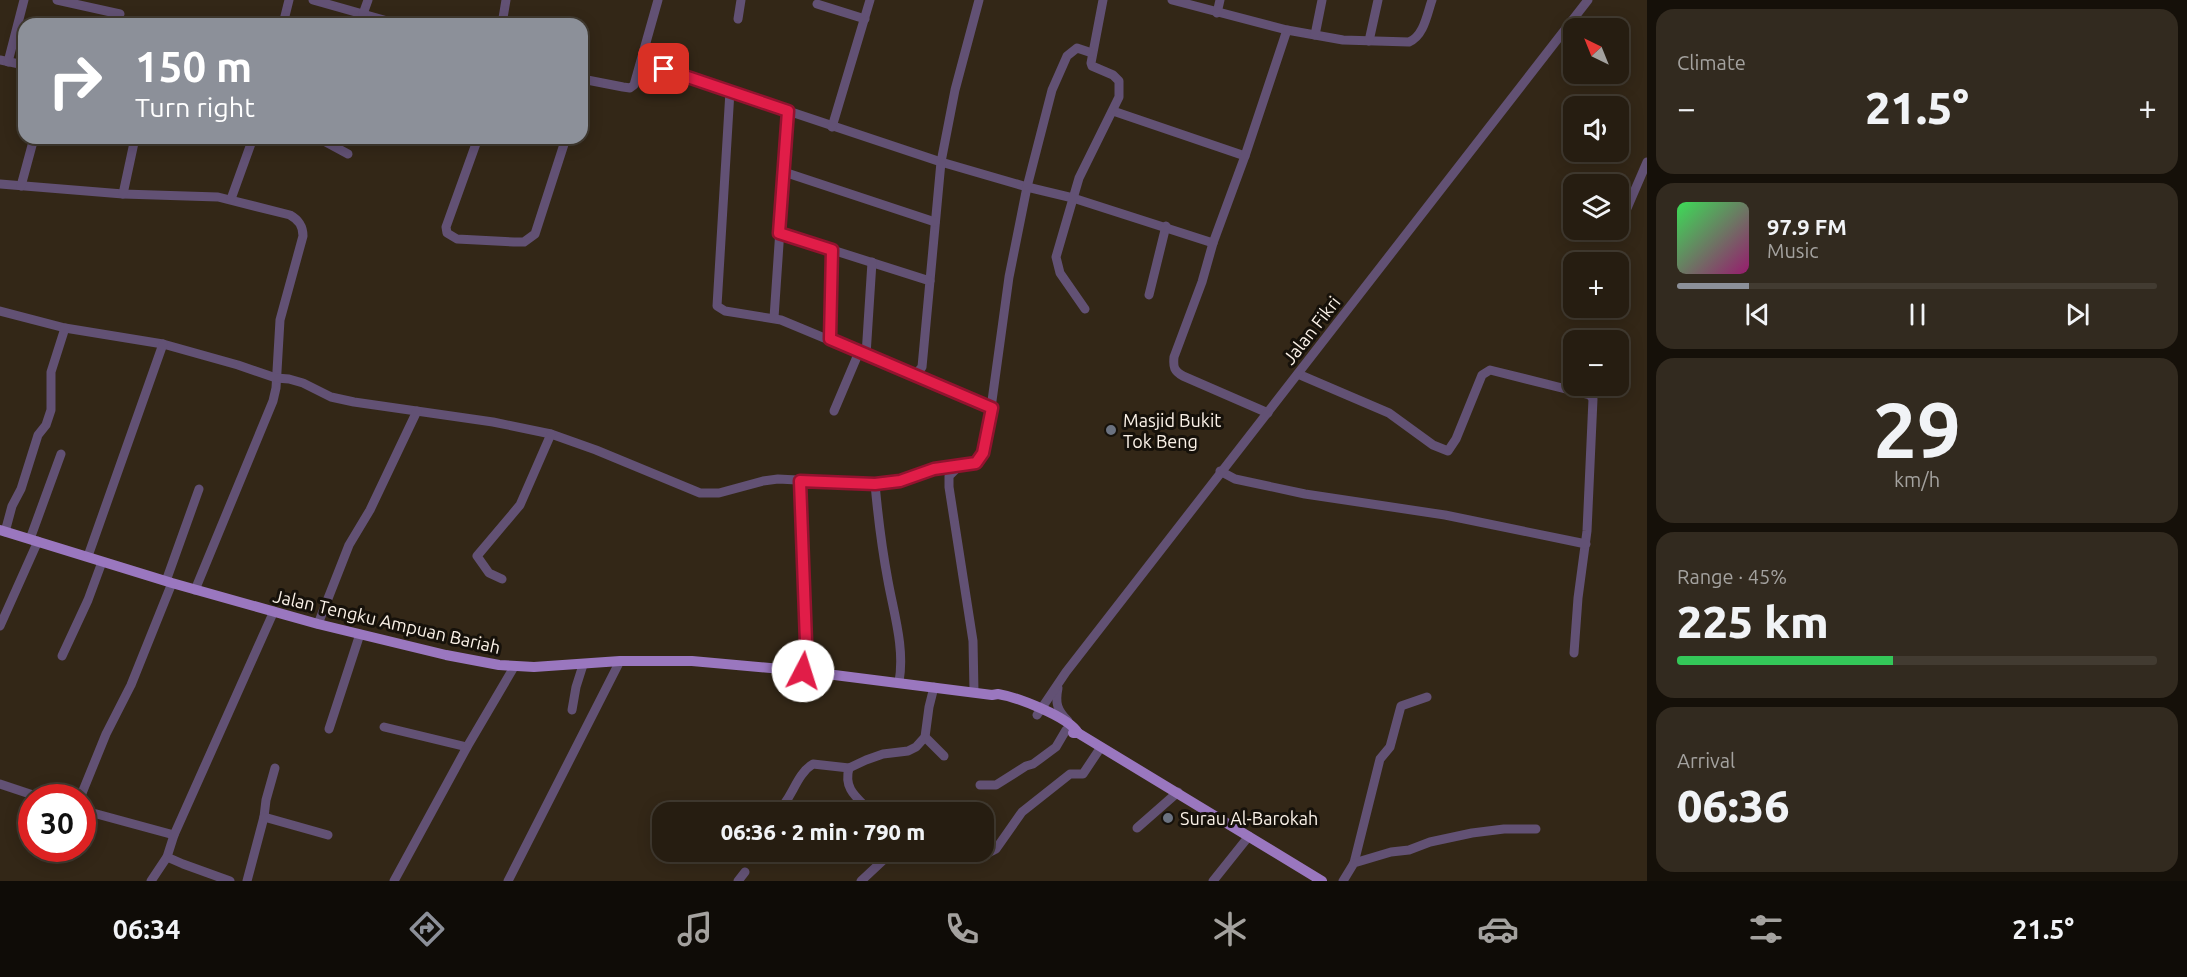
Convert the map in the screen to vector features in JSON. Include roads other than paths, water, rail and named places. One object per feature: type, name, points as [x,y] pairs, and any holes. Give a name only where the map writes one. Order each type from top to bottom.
[{"type":"main road","name":"Jalan Tengku Ampuan Bariah","points":[[2,531],[195,590],[446,656],[514,667],[583,665],[620,661],[692,661],[803,671],[1004,695],[1073,730],[1179,792],[1322,881]]},
{"type":"street","points":[[18,18],[24,0]]},
{"type":"street","points":[[57,0],[120,14]]},
{"type":"street","points":[[284,18],[289,0]]},
{"type":"street","points":[[313,0],[377,18]]},
{"type":"street","points":[[363,14],[368,0]]},
{"type":"street","points":[[503,18],[506,0]]},
{"type":"street","points":[[588,81],[630,88],[637,79],[658,0]]},
{"type":"street","points":[[738,19],[741,0]]},
{"type":"street","points":[[832,126],[870,0]]},
{"type":"street","points":[[916,374],[922,367],[941,162],[955,90],[979,0]]},
{"type":"street","points":[[1085,309],[1057,265],[1059,246],[1079,178],[1119,97],[1119,81],[1113,75],[1092,66],[1092,53],[1103,0]]},
{"type":"street","points":[[1172,0],[1217,13],[1315,35],[1369,41],[1409,42],[1415,39],[1421,31],[1432,0]]},
{"type":"street","points":[[1217,13],[1220,0]]},
{"type":"street","points":[[1315,35],[1322,0]]},
{"type":"street","points":[[1369,41],[1378,0]]},
{"type":"street","points":[[817,4],[865,19]]},
{"type":"street","name":"Jalan Fikri","points":[[1037,710],[1058,686],[1066,672],[1220,471],[1585,4]]},
{"type":"street","points":[[4,61],[18,18]]},
{"type":"street","points":[[1268,412],[1176,373],[1173,367],[1174,357],[1202,282],[1213,243],[1287,30]]},
{"type":"street","points":[[0,311],[65,328],[163,344],[276,378],[303,382],[331,397],[493,422],[551,434],[700,493],[719,492],[778,479],[875,484],[900,481],[934,469],[976,463],[981,457],[992,408],[1009,277],[1027,187],[1052,90],[1067,56],[1077,48],[1092,53]]},
{"type":"street","points":[[642,62],[941,162],[1073,198],[1166,226],[1213,243]]},
{"type":"street","points":[[730,91],[717,306],[725,311],[774,318],[911,374],[916,374],[951,392],[992,408]]},
{"type":"street","points":[[774,318],[788,111]]},
{"type":"street","points":[[1113,111],[1245,156]]},
{"type":"street","points":[[21,186],[32,144]]},
{"type":"street","points":[[123,194],[134,144]]},
{"type":"street","points":[[231,199],[251,144]]},
{"type":"street","points":[[330,144],[348,154]]},
{"type":"street","points":[[476,144],[446,227],[447,233],[458,239],[524,242],[535,234],[564,144]]},
{"type":"street","points":[[1629,204],[1647,162]]},
{"type":"street","points":[[784,172],[936,222]]},
{"type":"street","points":[[0,184],[123,194],[231,199],[290,215],[296,218],[303,228],[303,236],[280,321],[276,388],[273,401],[195,590]]},
{"type":"street","points":[[1149,295],[1166,226]]},
{"type":"street","points":[[779,233],[930,281]]},
{"type":"street","points":[[830,339],[832,250]]},
{"type":"street","points":[[834,411],[862,353],[872,262]]},
{"type":"street","points":[[2,531],[21,489],[38,435],[46,425],[51,410],[51,372],[65,328]]},
{"type":"street","points":[[88,556],[163,344]]},
{"type":"street","points":[[1298,374],[1389,413],[1433,445],[1448,451],[1456,439],[1482,375],[1490,370],[1590,395],[1593,399],[1586,544],[1578,598],[1574,652]]},
{"type":"street","points":[[318,624],[349,545],[370,510],[417,411]]},
{"type":"street","points":[[502,579],[489,573],[477,556],[520,505],[551,434]]},
{"type":"street","points":[[0,626],[34,540],[62,454]]},
{"type":"street","points":[[961,465],[949,476],[949,487],[973,641],[974,692]]},
{"type":"street","points":[[934,469],[942,475],[949,487]]},
{"type":"street","points":[[1220,471],[1235,479],[1305,494],[1445,515],[1586,544]]},
{"type":"street","points":[[800,481],[806,642],[803,671]]},
{"type":"street","points":[[875,484],[882,546],[900,648],[902,667],[898,682]]},
{"type":"street","points":[[86,784],[106,734],[131,685],[169,582],[199,489]]},
{"type":"street","points":[[62,656],[88,600],[102,562]]},
{"type":"street","points":[[151,881],[167,856],[174,835],[274,611]]},
{"type":"street","points":[[329,729],[360,634]]},
{"type":"street","points":[[508,881],[620,661]]},
{"type":"street","points":[[572,710],[583,665]]},
{"type":"street","points":[[397,879],[467,747],[514,667]]},
{"type":"street","name":"Jalan Fikri","points":[[1037,710],[1061,675],[1066,672]]},
{"type":"street","points":[[980,785],[996,785],[1026,766],[1034,764],[1073,730],[1059,711],[1055,701],[1058,686]]},
{"type":"street","points":[[787,802],[805,769],[813,764],[849,768],[883,754],[908,751],[916,747],[925,737],[934,687]]},
{"type":"street","points":[[1342,881],[1354,863],[1380,759],[1390,747],[1401,706],[1427,697]]},
{"type":"street","points":[[384,727],[467,747]]},
{"type":"street","points":[[925,737],[944,756]]},
{"type":"street","points":[[994,850],[1022,812],[1070,774],[1083,774],[1101,747]]},
{"type":"street","points":[[247,881],[275,768]]},
{"type":"street","points":[[849,768],[846,778],[849,790],[861,802]]},
{"type":"street","points":[[0,784],[18,790]]},
{"type":"street","points":[[1137,828],[1179,792]]},
{"type":"street","points":[[96,814],[174,835]]},
{"type":"street","points":[[264,817],[328,835]]},
{"type":"street","points":[[1354,863],[1472,833],[1536,829]]},
{"type":"street","points":[[1213,881],[1249,836]]},
{"type":"street","points":[[167,856],[230,881]]},
{"type":"street","points":[[867,880],[882,862]]},
{"type":"street","points":[[738,881],[746,872]]},
{"type":"place","name":"Masjid Bukit Tok Beng","points":[[1111,430]]},
{"type":"place","name":"Surau Al-Barokah","points":[[1168,818]]}]
